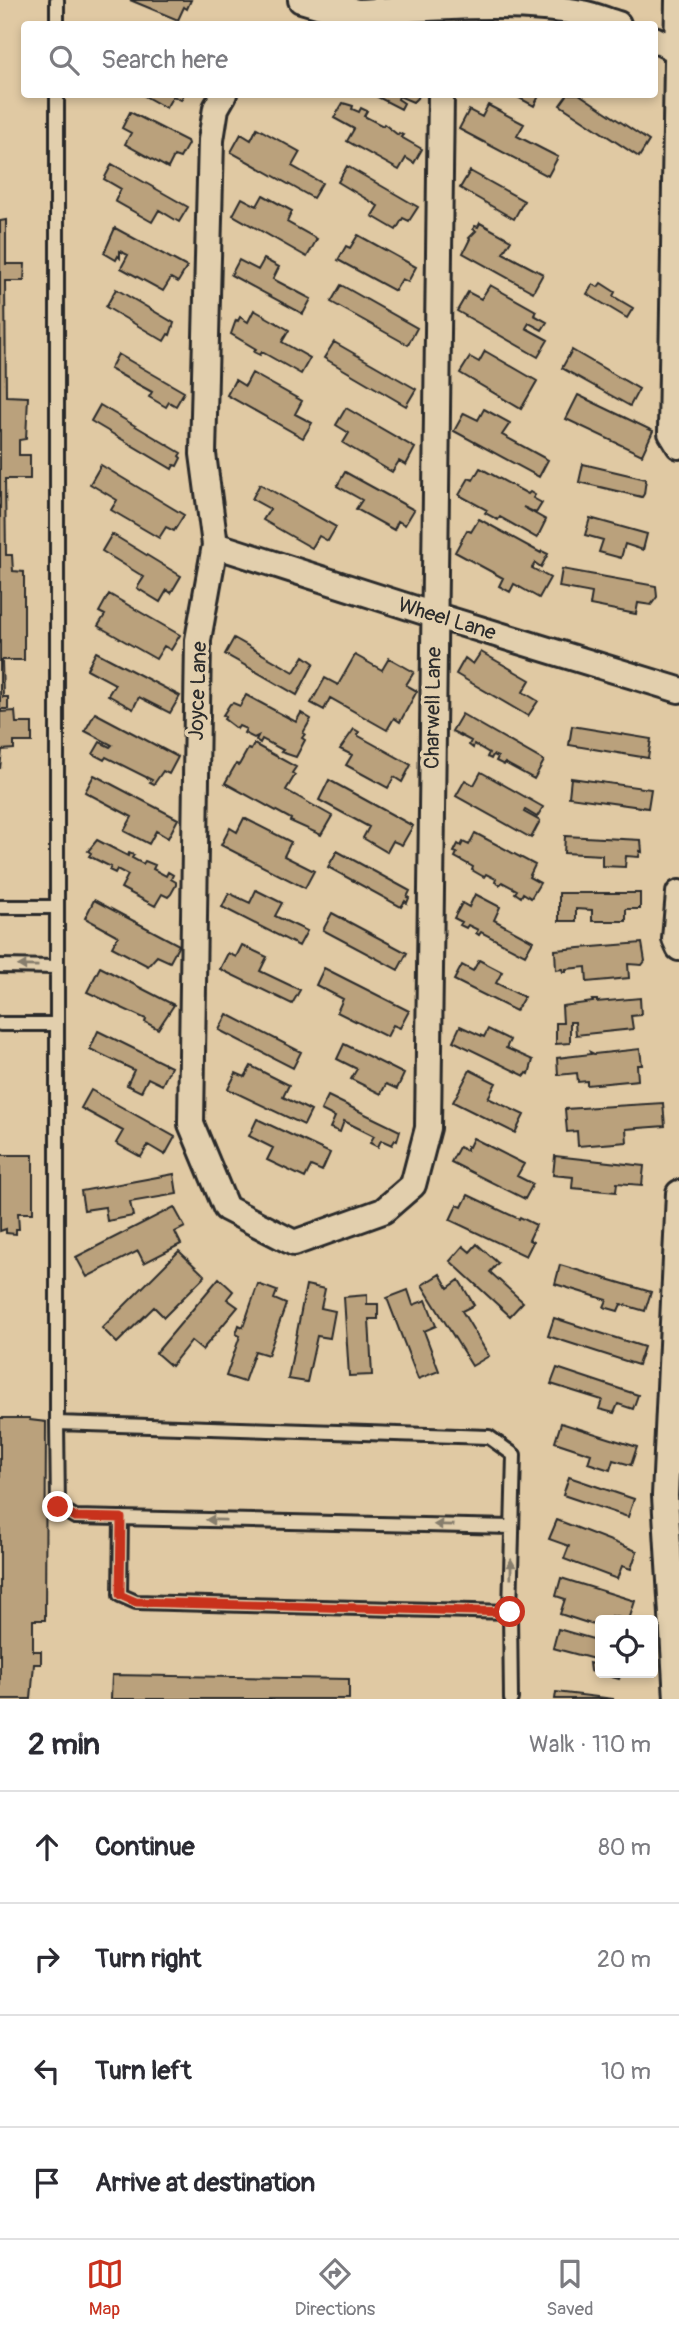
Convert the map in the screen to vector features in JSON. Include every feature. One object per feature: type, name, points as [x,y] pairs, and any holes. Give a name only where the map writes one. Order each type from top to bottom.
[{"type":"street","points":[[301,0],[359,12],[517,7],[583,13],[608,21]]},
{"type":"street","points":[[678,0],[671,433],[679,446]]},
{"type":"street","points":[[340,21],[359,12]]},
{"type":"street","points":[[658,41],[678,51]]},
{"type":"street","name":"Joyce Lane","points":[[222,98],[216,108],[211,140],[203,454],[215,545],[198,640],[191,1124],[226,1208],[294,1243]]},
{"type":"street","name":"Charwell Lane","points":[[294,1243],[383,1211],[413,1185],[428,1128],[441,98]]},
{"type":"street","name":"Wheel Lane","points":[[215,545],[679,690]]},
{"type":"street","points":[[679,893],[675,939],[679,948]]},
{"type":"street","points":[[677,1699],[665,1496],[679,1193]]},
{"type":"lane","points":[[57,0],[57,21]]},
{"type":"lane","points":[[57,98],[58,1507],[75,1517],[512,1527]]},
{"type":"lane","points":[[0,907],[56,907]]},
{"type":"lane","points":[[0,966],[56,967]]},
{"type":"lane","points":[[0,1024],[56,1024]]},
{"type":"lane","points":[[57,1423],[489,1437],[514,1455],[510,1612],[512,1699]]},
{"type":"lane","points":[[121,1518],[120,1595],[136,1602],[510,1612]]},
{"type":"building","points":[[130,0],[191,0],[178,20]]},
{"type":"building","points":[[148,98],[172,98],[166,108]]},
{"type":"building","points":[[380,98],[398,98],[404,103],[401,109]]},
{"type":"building","points":[[519,98],[538,98],[534,106]]},
{"type":"building","points":[[565,98],[585,98],[649,141],[639,157],[560,105]]},
{"type":"building","points":[[343,103],[353,106],[352,109],[359,112],[361,108],[367,111],[364,116],[383,126],[384,124],[422,149],[414,163],[406,158],[399,170],[347,141],[354,129],[334,118]]},
{"type":"building","points":[[488,105],[524,124],[517,136],[558,157],[548,176],[459,129],[469,110],[482,117]]},
{"type":"building","points":[[130,112],[187,141],[180,158],[174,156],[168,168],[125,144],[131,133],[122,128]]},
{"type":"building","points":[[257,128],[300,152],[292,166],[322,183],[313,198],[231,152],[241,134],[251,140]]},
{"type":"building","points":[[112,164],[188,207],[179,222],[159,210],[152,222],[115,201],[121,189],[104,179]]},
{"type":"building","points":[[347,166],[418,207],[409,221],[403,218],[396,230],[372,216],[378,206],[338,182]]},
{"type":"building","points":[[470,171],[524,201],[514,219],[460,188]]},
{"type":"building","points":[[263,195],[292,211],[287,222],[317,239],[307,257],[233,215],[242,198],[257,206]]},
{"type":"building","points":[[6,220],[6,264],[25,264],[24,281],[5,281],[6,396],[28,397],[26,439],[19,440],[19,455],[30,455],[30,479],[5,479],[6,555],[12,555],[13,571],[24,572],[24,660],[2,660],[3,697],[8,697],[8,709],[1,709],[1,712],[15,711],[16,723],[32,723],[32,742],[14,742],[14,749],[2,750],[0,769],[0,221]]},
{"type":"building","points":[[480,223],[511,240],[503,253],[543,274],[533,292],[463,253],[469,238],[476,231],[473,229]]},
{"type":"building","points":[[115,228],[187,267],[178,282],[171,278],[163,291],[121,268],[128,255],[120,251],[120,258],[118,256],[116,260],[104,253]]},
{"type":"building","points":[[358,235],[416,267],[408,282],[402,279],[395,291],[338,260],[346,246],[350,248]]},
{"type":"building","points":[[264,259],[279,267],[273,279],[311,299],[303,314],[231,275],[239,260],[258,270]]},
{"type":"building","points":[[601,283],[615,292],[613,296],[633,308],[627,318],[587,294],[593,284],[598,287]]},
{"type":"building","points":[[341,285],[417,328],[408,345],[331,302]]},
{"type":"building","points":[[490,285],[536,311],[534,315],[547,322],[542,330],[529,323],[526,328],[548,340],[538,357],[457,311],[468,292],[481,299]]},
{"type":"building","points":[[116,289],[174,323],[170,335],[168,334],[164,341],[106,307]]},
{"type":"building","points":[[254,310],[289,330],[282,342],[310,358],[301,374],[262,352],[260,355],[254,352],[256,349],[231,334],[236,320],[240,317],[248,322]]},
{"type":"building","points":[[334,342],[416,389],[406,406],[324,358]]},
{"type":"building","points":[[572,350],[639,389],[630,406],[562,368]]},
{"type":"building","points":[[485,351],[537,381],[521,409],[460,373],[470,357],[479,362]]},
{"type":"building","points":[[118,354],[184,392],[176,406],[169,402],[166,407],[149,397],[152,392],[110,369]]},
{"type":"building","points":[[252,373],[302,401],[295,414],[312,423],[303,438],[227,395],[235,380],[245,386]]},
{"type":"building","points":[[578,395],[653,431],[642,455],[566,419]]},
{"type":"building","points":[[100,405],[181,453],[177,466],[174,465],[172,469],[91,421]]},
{"type":"building","points":[[346,408],[415,448],[406,465],[399,461],[392,472],[343,443],[349,433],[336,425]]},
{"type":"building","points":[[484,409],[510,423],[502,435],[548,460],[539,477],[454,431],[464,413],[478,420]]},
{"type":"building","points":[[583,464],[646,479],[644,494],[642,497],[579,482]]},
{"type":"building","points":[[101,465],[184,515],[174,531],[166,527],[159,538],[111,510],[117,500],[90,484]]},
{"type":"building","points":[[480,468],[528,494],[530,492],[535,495],[533,498],[542,503],[536,513],[523,507],[546,520],[537,538],[500,517],[498,520],[485,513],[487,510],[459,495],[469,478],[473,480]]},
{"type":"building","points":[[345,472],[414,510],[405,525],[398,521],[394,530],[356,509],[362,500],[337,486]]},
{"type":"building","points":[[260,484],[336,527],[328,541],[319,536],[312,548],[263,520],[270,509],[252,499]]},
{"type":"building","points":[[590,518],[647,534],[643,550],[625,544],[621,558],[599,552],[603,540],[585,535]]},
{"type":"building","points":[[479,519],[541,553],[542,551],[548,554],[541,567],[535,563],[532,568],[550,578],[539,598],[514,584],[510,592],[499,586],[503,578],[455,552],[467,530],[471,532]]},
{"type":"building","points":[[112,534],[181,576],[171,593],[167,590],[160,602],[137,588],[144,577],[102,551]]},
{"type":"building","points":[[562,569],[656,586],[657,597],[651,605],[638,603],[636,614],[590,605],[592,593],[559,587]]},
{"type":"building","points":[[109,594],[180,635],[171,650],[164,646],[156,659],[98,626],[105,615],[99,612]]},
{"type":"building","points":[[234,638],[294,672],[304,656],[314,663],[297,695],[225,654]]},
{"type":"building","points":[[96,652],[180,696],[170,713],[139,697],[133,709],[108,695],[115,684],[87,669]]},
{"type":"building","points":[[481,652],[530,680],[523,692],[538,701],[528,716],[456,674],[465,658],[473,664]]},
{"type":"building","points":[[355,655],[382,670],[389,658],[414,672],[406,685],[417,691],[400,722],[394,718],[387,730],[330,698],[324,710],[311,703],[325,678],[338,685]]},
{"type":"building","points":[[246,695],[296,722],[301,713],[311,719],[303,733],[305,734],[302,738],[305,740],[296,757],[281,752],[283,750],[262,739],[260,743],[256,740],[258,736],[254,738],[244,733],[246,729],[239,726],[237,729],[224,719],[226,716],[223,715],[230,704],[240,706]]},
{"type":"building","points":[[95,713],[178,757],[169,774],[163,771],[154,784],[150,782],[152,780],[106,757],[104,760],[93,754],[100,742],[110,747],[112,745],[85,731]]},
{"type":"building","points":[[462,714],[544,761],[534,779],[496,761],[498,757],[487,757],[489,753],[474,744],[473,748],[469,745],[471,741],[452,731]]},
{"type":"building","points":[[572,726],[651,739],[648,758],[569,745]]},
{"type":"building","points":[[354,729],[359,732],[357,735],[411,765],[402,782],[394,777],[388,788],[346,765],[352,755],[340,749]]},
{"type":"building","points":[[254,744],[296,767],[292,773],[295,775],[286,790],[332,816],[321,835],[290,821],[291,819],[225,783],[236,764],[239,765]]},
{"type":"building","points":[[481,772],[543,807],[537,817],[525,810],[524,812],[540,821],[531,838],[456,796],[465,780],[474,785]]},
{"type":"building","points":[[94,775],[178,819],[168,838],[156,831],[149,844],[124,831],[132,817],[85,792]]},
{"type":"building","points":[[571,778],[651,789],[648,808],[569,797]]},
{"type":"building","points":[[329,780],[413,826],[402,845],[393,841],[387,852],[363,838],[369,827],[319,800]]},
{"type":"building","points":[[244,818],[291,842],[284,856],[314,871],[305,888],[221,845],[230,828],[237,832]]},
{"type":"building","points":[[475,833],[535,865],[529,877],[540,883],[531,898],[523,893],[521,897],[515,893],[517,890],[502,882],[500,885],[495,882],[496,879],[486,874],[484,877],[455,857],[458,844],[461,846],[463,842],[469,845]]},
{"type":"building","points":[[565,836],[641,840],[642,852],[640,851],[639,857],[626,856],[625,867],[602,866],[602,855],[564,853]]},
{"type":"building","points":[[97,840],[128,856],[129,853],[134,855],[132,858],[143,864],[145,861],[155,865],[153,869],[166,876],[168,872],[173,875],[171,879],[176,885],[171,894],[168,897],[162,894],[155,906],[121,888],[128,875],[117,869],[115,873],[109,870],[111,867],[89,856],[91,853],[88,851]]},
{"type":"building","points":[[337,851],[410,891],[407,903],[405,901],[401,907],[328,867]]},
{"type":"building","points":[[256,890],[282,903],[275,916],[307,931],[299,946],[222,907],[229,893],[250,903]]},
{"type":"building","points":[[559,893],[640,893],[640,909],[626,909],[626,921],[592,921],[592,910],[576,909],[576,921],[559,921]]},
{"type":"building","points":[[475,894],[500,907],[494,920],[533,941],[525,955],[481,932],[479,935],[476,933],[478,930],[468,925],[466,928],[460,925],[462,922],[454,918],[462,903],[469,907]]},
{"type":"building","points":[[94,900],[179,945],[170,962],[157,956],[148,966],[112,947],[118,936],[85,918]]},
{"type":"building","points":[[332,913],[407,953],[398,970],[323,930]]},
{"type":"building","points":[[642,943],[645,961],[642,965],[628,964],[629,978],[587,982],[586,967],[566,969],[566,972],[562,969],[556,970],[555,950]]},
{"type":"building","points":[[242,945],[267,957],[260,971],[300,990],[292,1004],[220,969],[228,953],[236,957]]},
{"type":"building","points":[[479,960],[502,972],[496,983],[524,997],[516,1011],[454,980],[462,965],[473,971]]},
{"type":"building","points":[[100,967],[174,1005],[158,1029],[145,1022],[146,1019],[87,992]]},
{"type":"building","points":[[324,968],[409,1011],[400,1028],[393,1025],[387,1037],[337,1012],[343,999],[316,985]]},
{"type":"building","points":[[640,998],[641,1015],[631,1016],[633,1029],[576,1035],[575,1022],[570,1022],[570,1043],[556,1044],[556,1023],[563,1023],[562,1006],[593,1002],[592,1000],[597,1002]]},
{"type":"building","points":[[227,1014],[301,1052],[293,1068],[219,1030]]},
{"type":"building","points":[[460,1026],[484,1037],[488,1029],[510,1040],[506,1048],[533,1060],[529,1074],[525,1076],[453,1041]]},
{"type":"building","points":[[98,1031],[171,1067],[162,1085],[148,1078],[141,1092],[127,1085],[134,1070],[90,1049]]},
{"type":"building","points":[[344,1044],[404,1074],[397,1089],[386,1084],[381,1094],[351,1079],[357,1069],[337,1059]]},
{"type":"building","points":[[640,1049],[642,1065],[637,1065],[638,1080],[587,1085],[587,1081],[578,1082],[577,1073],[558,1075],[557,1058],[591,1054],[590,1052],[594,1054]]},
{"type":"building","points":[[251,1066],[289,1085],[283,1097],[311,1111],[304,1125],[228,1089],[236,1073],[245,1077]]},
{"type":"building","points":[[470,1070],[496,1083],[488,1098],[524,1115],[515,1133],[453,1102]]},
{"type":"building","points":[[91,1090],[175,1137],[165,1155],[148,1145],[141,1157],[116,1143],[123,1131],[81,1108]]},
{"type":"building","points":[[328,1096],[400,1131],[397,1141],[392,1145],[381,1140],[378,1147],[370,1143],[374,1136],[344,1121],[340,1132],[330,1128],[335,1117],[321,1110]]},
{"type":"building","points":[[663,1103],[665,1126],[626,1129],[627,1142],[578,1146],[577,1131],[567,1132],[565,1109]]},
{"type":"building","points":[[257,1119],[330,1153],[322,1171],[311,1166],[305,1178],[267,1160],[273,1148],[249,1136]]},
{"type":"building","points":[[473,1138],[524,1164],[517,1176],[533,1184],[525,1199],[451,1162],[459,1147],[467,1151]]},
{"type":"building","points":[[0,1155],[33,1155],[33,1213],[18,1213],[19,1229],[16,1229],[16,1234],[6,1233],[6,1229],[0,1231]]},
{"type":"building","points":[[555,1156],[644,1166],[642,1185],[617,1183],[616,1192],[572,1188],[573,1177],[553,1175]]},
{"type":"building","points":[[174,1174],[177,1194],[130,1202],[133,1216],[107,1221],[105,1207],[84,1210],[81,1191]]},
{"type":"building","points":[[468,1195],[536,1225],[529,1240],[533,1242],[526,1256],[450,1220],[457,1205],[462,1207]]},
{"type":"building","points":[[174,1207],[185,1227],[175,1232],[181,1244],[144,1263],[138,1251],[87,1277],[76,1257]]},
{"type":"building","points":[[477,1244],[498,1263],[490,1272],[523,1302],[510,1316],[450,1261],[463,1246],[470,1252]]},
{"type":"building","points":[[179,1251],[205,1276],[164,1317],[154,1307],[117,1343],[102,1328]]},
{"type":"building","points":[[560,1265],[651,1292],[645,1311],[621,1304],[618,1311],[604,1307],[607,1300],[555,1284]]},
{"type":"building","points":[[440,1274],[448,1288],[459,1280],[474,1305],[462,1311],[489,1356],[472,1366],[422,1285]]},
{"type":"building","points":[[219,1278],[233,1291],[227,1299],[238,1307],[202,1350],[191,1341],[171,1366],[156,1353]]},
{"type":"building","points":[[258,1284],[277,1291],[274,1299],[286,1304],[268,1355],[255,1351],[244,1382],[226,1376],[240,1336],[236,1334],[239,1325],[243,1327]]},
{"type":"building","points":[[306,1285],[325,1289],[321,1308],[335,1311],[330,1338],[317,1336],[307,1382],[288,1379]]},
{"type":"building","points":[[408,1290],[413,1305],[426,1300],[436,1326],[424,1331],[439,1371],[418,1379],[387,1298]]},
{"type":"building","points":[[367,1295],[367,1304],[378,1304],[378,1319],[369,1319],[372,1375],[349,1376],[344,1297]]},
{"type":"building","points":[[554,1318],[644,1347],[638,1365],[548,1336]]},
{"type":"building","points":[[557,1368],[638,1395],[633,1409],[618,1404],[614,1413],[599,1409],[602,1400],[551,1384]]},
{"type":"building","points":[[0,1418],[29,1418],[46,1422],[45,1620],[33,1620],[33,1651],[41,1651],[41,1664],[34,1664],[31,1699],[0,1699]]},
{"type":"building","points":[[561,1423],[637,1447],[631,1465],[613,1460],[610,1470],[588,1463],[591,1454],[555,1442]]},
{"type":"building","points":[[569,1477],[634,1499],[628,1517],[563,1495]]},
{"type":"building","points":[[557,1520],[637,1551],[631,1569],[622,1566],[617,1579],[564,1559],[569,1546],[549,1539]]},
{"type":"building","points":[[561,1578],[635,1601],[631,1615],[595,1615],[595,1625],[560,1614],[565,1599],[556,1596]]},
{"type":"building","points":[[558,1629],[595,1640],[595,1672],[590,1671],[589,1663],[593,1664],[594,1659],[553,1648]]},
{"type":"building","points":[[112,1675],[349,1679],[349,1699],[111,1699]]},
{"type":"building","points":[[556,1692],[614,1699],[555,1699]]},
{"type":"route","points":[[58,1507],[75,1517],[121,1518],[120,1595],[136,1602],[510,1612]]}]
